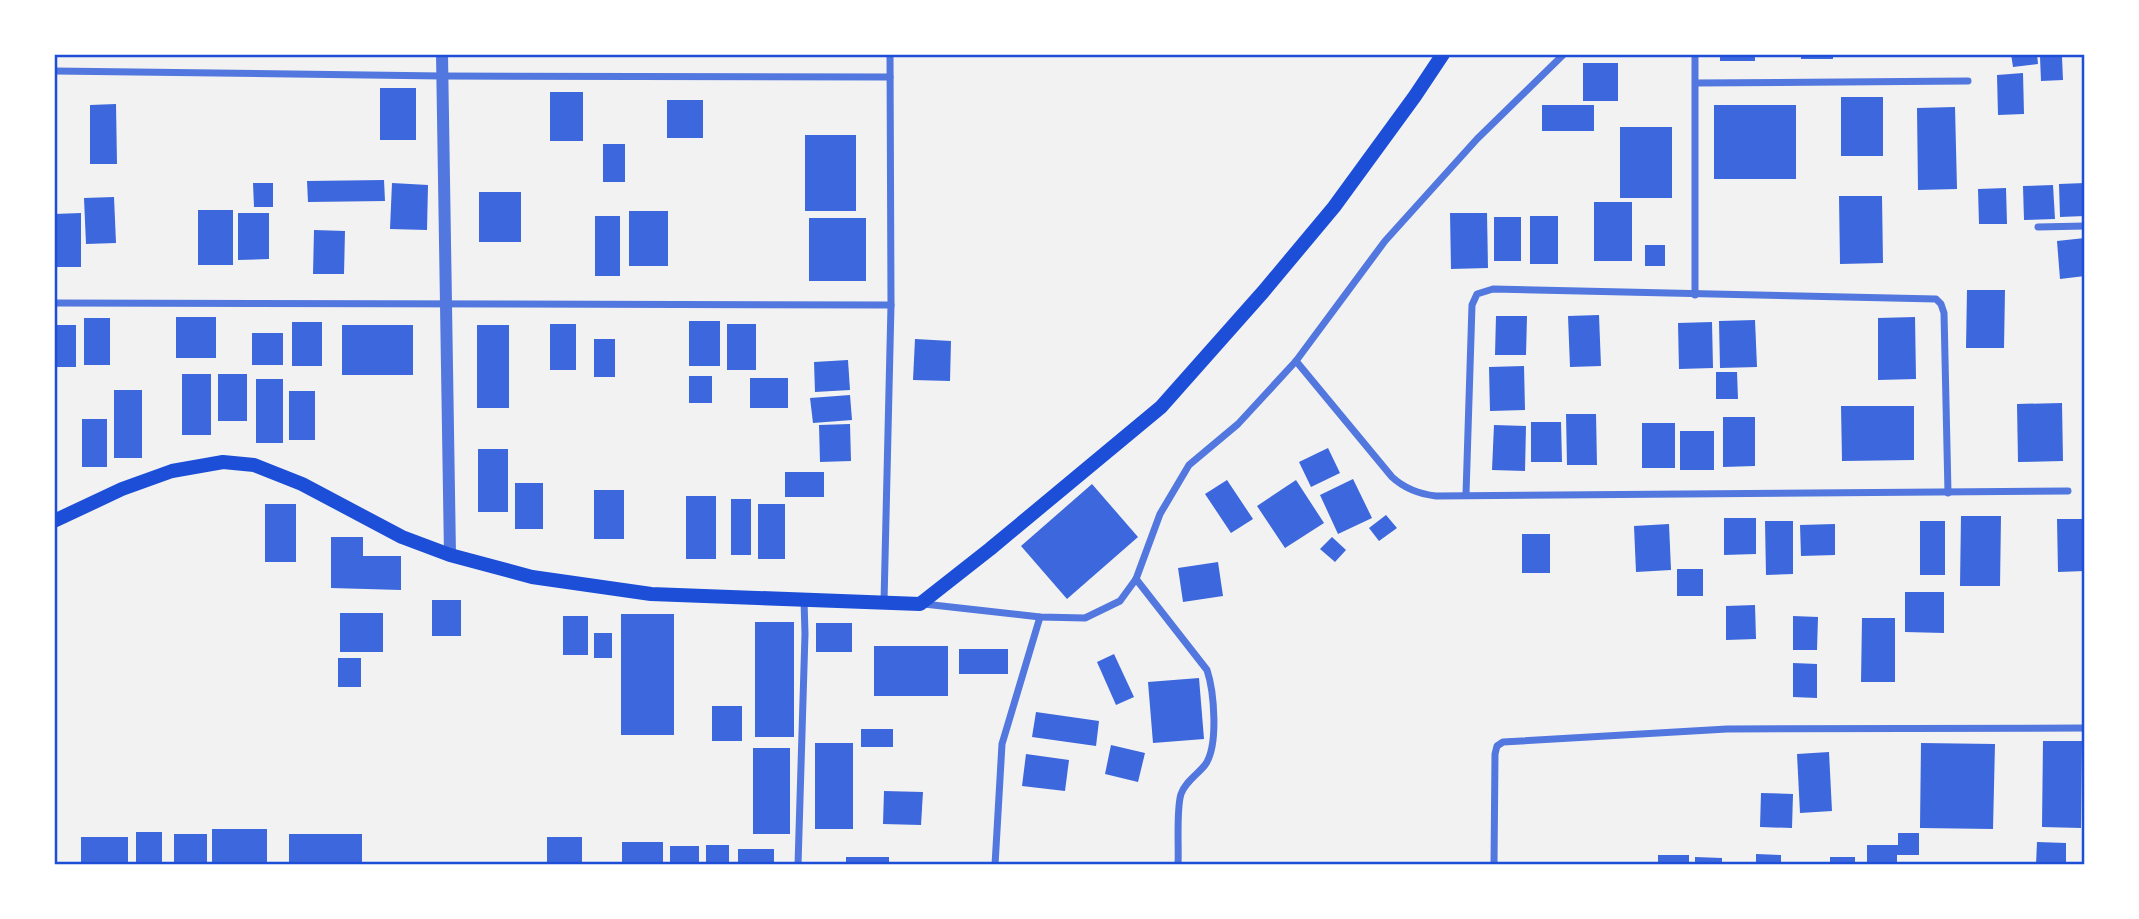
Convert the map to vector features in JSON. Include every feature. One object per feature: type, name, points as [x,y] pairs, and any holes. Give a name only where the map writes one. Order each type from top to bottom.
[{"type":"main road","points":[[54,522],[122,489],[172,471],[223,462],[254,465],[302,484],[402,537],[450,555],[532,577],[651,594],[920,604],[1161,407],[1334,207],[1443,54]]},
{"type":"street","points":[[442,54],[450,555]]},
{"type":"street","points":[[884,602],[891,305],[890,54]]},
{"type":"street","points":[[920,604],[1040,617],[1085,618],[1120,601],[1136,579],[1160,514],[1189,466],[1238,424],[1296,361],[1385,241],[1477,139],[1564,54]]},
{"type":"street","points":[[1695,54],[1695,295]]},
{"type":"street","points":[[54,71],[442,76],[890,77]]},
{"type":"street","points":[[1696,83],[1968,81]]},
{"type":"street","points":[[2038,227],[2085,226]]},
{"type":"street","points":[[1466,494],[1472,305],[1477,294],[1493,289],[1936,299],[1944,313],[1948,493]]},
{"type":"street","points":[[54,303],[891,305]]},
{"type":"street","points":[[1296,361],[1399,483],[1418,494],[2068,491]]},
{"type":"street","points":[[1136,579],[1207,670],[1213,688],[1214,708],[1209,757],[1185,786],[1180,800],[1178,865]]},
{"type":"street","points":[[798,865],[806,634],[804,599]]},
{"type":"street","points":[[995,865],[1002,744],[1040,617]]},
{"type":"street","points":[[1494,865],[1495,754],[1497,746],[1503,742],[1727,729],[2085,728]]},
{"type":"building","points":[[1720,54],[1755,54],[1755,61],[1720,61]]},
{"type":"building","points":[[1801,54],[1833,54],[1833,59],[1801,59]]},
{"type":"building","points":[[2011,54],[2037,54],[2038,64],[2013,67]]},
{"type":"building","points":[[2040,57],[2062,57],[2063,80],[2041,81]]},
{"type":"building","points":[[1583,63],[1618,63],[1618,101],[1583,101]]},
{"type":"building","points":[[2023,73],[2024,114],[1998,115],[1997,75]]},
{"type":"building","points":[[380,88],[416,88],[416,140],[380,140]]},
{"type":"building","points":[[550,92],[583,92],[583,141],[550,141]]},
{"type":"building","points":[[1841,97],[1883,97],[1883,156],[1841,156]]},
{"type":"building","points":[[667,100],[703,100],[703,138],[667,138]]},
{"type":"building","points":[[116,104],[117,164],[90,164],[90,105]]},
{"type":"building","points":[[1542,105],[1594,105],[1594,131],[1542,131]]},
{"type":"building","points":[[1714,105],[1796,105],[1796,179],[1714,179]]},
{"type":"building","points":[[1955,107],[1957,189],[1918,190],[1917,108]]},
{"type":"building","points":[[1620,127],[1672,127],[1672,198],[1620,198]]},
{"type":"building","points":[[805,135],[856,135],[856,211],[805,211]]},
{"type":"building","points":[[603,144],[625,144],[625,182],[603,182]]},
{"type":"building","points":[[384,180],[385,201],[308,202],[307,181]]},
{"type":"building","points":[[253,183],[273,183],[273,207],[254,207]]},
{"type":"building","points":[[392,183],[428,185],[427,230],[390,229]]},
{"type":"building","points":[[2085,183],[2085,216],[2060,217],[2059,184]]},
{"type":"building","points":[[2053,185],[2055,219],[2024,220],[2023,186]]},
{"type":"building","points":[[2006,188],[2007,224],[1979,224],[1978,189]]},
{"type":"building","points":[[479,192],[521,192],[521,242],[479,242]]},
{"type":"building","points":[[1839,196],[1882,196],[1883,263],[1840,264]]},
{"type":"building","points":[[114,197],[116,243],[86,244],[84,198]]},
{"type":"building","points":[[1594,202],[1632,202],[1632,261],[1594,261]]},
{"type":"building","points":[[198,210],[233,210],[233,265],[198,265]]},
{"type":"building","points":[[629,211],[668,211],[668,266],[629,266]]},
{"type":"building","points":[[81,213],[81,267],[54,267],[54,214]]},
{"type":"building","points":[[238,213],[269,213],[269,259],[238,260]]},
{"type":"building","points":[[1450,213],[1487,213],[1488,268],[1451,269]]},
{"type":"building","points":[[595,216],[620,216],[620,276],[595,276]]},
{"type":"building","points":[[1530,216],[1558,216],[1558,264],[1530,264]]},
{"type":"building","points":[[1494,217],[1521,217],[1521,261],[1494,261]]},
{"type":"building","points":[[809,218],[866,218],[866,281],[809,281]]},
{"type":"building","points":[[314,230],[345,231],[344,274],[313,274]]},
{"type":"building","points":[[2085,238],[2085,276],[2060,279],[2057,241]]},
{"type":"building","points":[[1645,245],[1665,245],[1665,266],[1645,266]]},
{"type":"building","points":[[1967,290],[2005,290],[2004,348],[1966,348]]},
{"type":"building","points":[[1599,315],[1601,366],[1570,367],[1568,316]]},
{"type":"building","points":[[1496,316],[1527,316],[1526,355],[1495,355]]},
{"type":"building","points":[[176,317],[216,317],[216,358],[176,358]]},
{"type":"building","points":[[1915,317],[1916,379],[1878,380],[1878,318]]},
{"type":"building","points":[[84,318],[110,318],[110,365],[84,365]]},
{"type":"building","points":[[1755,320],[1757,367],[1720,368],[1719,321]]},
{"type":"building","points":[[689,321],[720,321],[720,366],[689,366]]},
{"type":"building","points":[[292,322],[322,322],[322,366],[292,366]]},
{"type":"building","points":[[1712,322],[1713,368],[1679,369],[1678,323]]},
{"type":"building","points":[[550,324],[576,324],[576,370],[550,370]]},
{"type":"building","points":[[727,324],[756,324],[756,370],[727,370]]},
{"type":"building","points":[[54,325],[76,325],[76,367],[54,367]]},
{"type":"building","points":[[342,325],[413,325],[413,375],[342,375]]},
{"type":"building","points":[[477,325],[509,325],[509,408],[477,408]]},
{"type":"building","points":[[252,333],[283,333],[283,365],[252,365]]},
{"type":"building","points":[[594,339],[615,339],[615,377],[594,377]]},
{"type":"building","points":[[915,339],[951,341],[950,381],[913,380]]},
{"type":"building","points":[[848,360],[850,390],[815,392],[814,362]]},
{"type":"building","points":[[1524,366],[1525,410],[1490,411],[1489,367]]},
{"type":"building","points":[[1716,372],[1737,372],[1738,399],[1716,399]]},
{"type":"building","points":[[182,374],[211,374],[211,435],[182,435]]},
{"type":"building","points":[[218,374],[247,374],[247,421],[218,421]]},
{"type":"building","points":[[689,376],[712,376],[712,403],[689,403]]},
{"type":"building","points":[[750,378],[788,378],[788,408],[750,408]]},
{"type":"building","points":[[256,379],[283,379],[283,443],[256,443]]},
{"type":"building","points":[[114,390],[142,390],[142,458],[114,458]]},
{"type":"building","points":[[289,391],[315,391],[315,440],[289,440]]},
{"type":"building","points":[[850,395],[852,420],[813,423],[810,398]]},
{"type":"building","points":[[2062,403],[2063,461],[2018,462],[2017,404]]},
{"type":"building","points":[[1841,406],[1914,406],[1914,460],[1842,461]]},
{"type":"building","points":[[1566,414],[1596,414],[1597,465],[1567,465]]},
{"type":"building","points":[[1723,417],[1755,417],[1755,466],[1723,467]]},
{"type":"building","points":[[82,419],[107,419],[107,467],[82,467]]},
{"type":"building","points":[[1531,422],[1561,422],[1562,462],[1531,462]]},
{"type":"building","points":[[1642,423],[1675,423],[1675,468],[1642,468]]},
{"type":"building","points":[[850,424],[851,461],[820,462],[819,425]]},
{"type":"building","points":[[1494,425],[1526,426],[1525,471],[1492,470]]},
{"type":"building","points":[[1680,431],[1714,431],[1714,470],[1680,470]]},
{"type":"building","points":[[1328,448],[1340,473],[1311,487],[1299,462]]},
{"type":"building","points":[[478,449],[508,449],[508,512],[478,512]]},
{"type":"building","points":[[785,472],[824,472],[824,497],[785,497]]},
{"type":"building","points":[[1353,479],[1372,518],[1338,534],[1320,495]]},
{"type":"building","points":[[1227,480],[1253,519],[1231,533],[1205,494]]},
{"type":"building","points":[[1296,480],[1324,523],[1285,548],[1257,506]]},
{"type":"building","points":[[515,483],[543,483],[543,529],[515,529]]},
{"type":"building","points":[[1092,484],[1138,537],[1067,599],[1021,546]]},
{"type":"building","points":[[594,490],[624,490],[624,539],[594,539]]},
{"type":"building","points":[[686,496],[716,496],[716,559],[686,559]]},
{"type":"building","points":[[731,499],[751,499],[751,555],[731,555]]},
{"type":"building","points":[[265,504],[296,504],[296,562],[265,562]]},
{"type":"building","points":[[758,504],[785,504],[785,559],[758,559]]},
{"type":"building","points":[[1386,515],[1397,528],[1379,541],[1369,528]]},
{"type":"building","points":[[1961,516],[2001,516],[2000,586],[1960,586]]},
{"type":"building","points":[[1724,518],[1756,518],[1756,554],[1724,555]]},
{"type":"building","points":[[2057,519],[2085,519],[2085,571],[2058,572]]},
{"type":"building","points":[[1765,521],[1793,521],[1793,574],[1766,575]]},
{"type":"building","points":[[1920,521],[1945,521],[1945,575],[1920,575]]},
{"type":"building","points":[[1669,524],[1671,570],[1636,572],[1634,526]]},
{"type":"building","points":[[1835,524],[1835,555],[1801,556],[1800,525]]},
{"type":"building","points":[[1522,534],[1550,534],[1550,573],[1522,573]]},
{"type":"building","points":[[331,537],[363,537],[363,556],[401,556],[401,590],[331,588]]},
{"type":"building","points":[[1332,537],[1346,550],[1335,562],[1320,549]]},
{"type":"building","points":[[1218,562],[1223,596],[1183,602],[1178,568]]},
{"type":"building","points":[[1677,569],[1703,569],[1703,596],[1677,596]]},
{"type":"building","points":[[1905,592],[1944,592],[1944,633],[1905,632]]},
{"type":"building","points":[[432,600],[461,600],[461,636],[432,636]]},
{"type":"building","points":[[1755,605],[1756,639],[1726,640],[1726,606]]},
{"type":"building","points":[[340,613],[383,613],[383,652],[340,652]]},
{"type":"building","points":[[621,614],[674,614],[674,735],[621,735]]},
{"type":"building","points":[[563,616],[588,616],[588,655],[563,655]]},
{"type":"building","points":[[1793,616],[1818,617],[1817,650],[1793,650]]},
{"type":"building","points":[[1862,618],[1895,618],[1895,682],[1861,682]]},
{"type":"building","points":[[755,622],[794,622],[794,737],[755,737]]},
{"type":"building","points":[[816,623],[852,623],[852,652],[816,652]]},
{"type":"building","points":[[594,633],[612,633],[612,658],[594,658]]},
{"type":"building","points":[[874,646],[948,646],[948,696],[874,696]]},
{"type":"building","points":[[959,649],[1008,649],[1008,674],[959,674]]},
{"type":"building","points":[[1114,654],[1134,697],[1116,705],[1097,662]]},
{"type":"building","points":[[338,658],[361,658],[361,687],[338,687]]},
{"type":"building","points":[[1793,663],[1817,664],[1817,698],[1793,697]]},
{"type":"building","points":[[1199,678],[1204,739],[1153,743],[1148,682]]},
{"type":"building","points":[[712,706],[742,706],[742,741],[712,741]]},
{"type":"building","points":[[1036,712],[1099,721],[1096,746],[1032,737]]},
{"type":"building","points":[[861,729],[893,729],[893,747],[861,747]]},
{"type":"building","points":[[2043,741],[2082,741],[2081,828],[2042,827]]},
{"type":"building","points":[[815,743],[853,743],[853,829],[815,829]]},
{"type":"building","points":[[1921,743],[1995,744],[1993,829],[1920,828]]},
{"type":"building","points":[[1111,745],[1145,753],[1138,782],[1105,774]]},
{"type":"building","points":[[753,748],[790,748],[790,834],[753,834]]},
{"type":"building","points":[[1829,752],[1832,811],[1800,813],[1797,754]]},
{"type":"building","points":[[1026,754],[1069,760],[1065,791],[1022,786]]},
{"type":"building","points":[[884,791],[923,792],[921,825],[883,824]]},
{"type":"building","points":[[1761,793],[1793,794],[1792,828],[1760,827]]},
{"type":"building","points":[[212,829],[267,829],[267,865],[212,865]]},
{"type":"building","points":[[136,832],[162,832],[162,865],[136,865]]},
{"type":"building","points":[[1898,833],[1919,833],[1919,855],[1897,855],[1897,865],[1867,865],[1867,845],[1898,845]]},
{"type":"building","points":[[174,834],[207,834],[207,865],[174,865]]},
{"type":"building","points":[[289,834],[362,834],[362,865],[289,865]]},
{"type":"building","points":[[81,837],[128,837],[128,865],[81,865]]},
{"type":"building","points":[[547,837],[582,837],[582,865],[547,865]]},
{"type":"building","points":[[622,842],[663,842],[663,865],[622,865]]},
{"type":"building","points":[[2037,842],[2066,843],[2066,865],[2036,865]]},
{"type":"building","points":[[706,845],[729,845],[729,865],[706,865]]},
{"type":"building","points":[[670,846],[699,846],[699,865],[670,865]]},
{"type":"building","points":[[738,849],[774,849],[774,865],[738,865]]},
{"type":"building","points":[[1756,854],[1781,855],[1781,865],[1756,865]]},
{"type":"building","points":[[1658,855],[1689,855],[1689,865],[1658,865]]},
{"type":"building","points":[[846,857],[889,857],[889,865],[846,865]]},
{"type":"building","points":[[1695,857],[1722,858],[1722,865],[1695,865]]},
{"type":"building","points":[[1830,857],[1855,857],[1855,865],[1830,865]]}]
